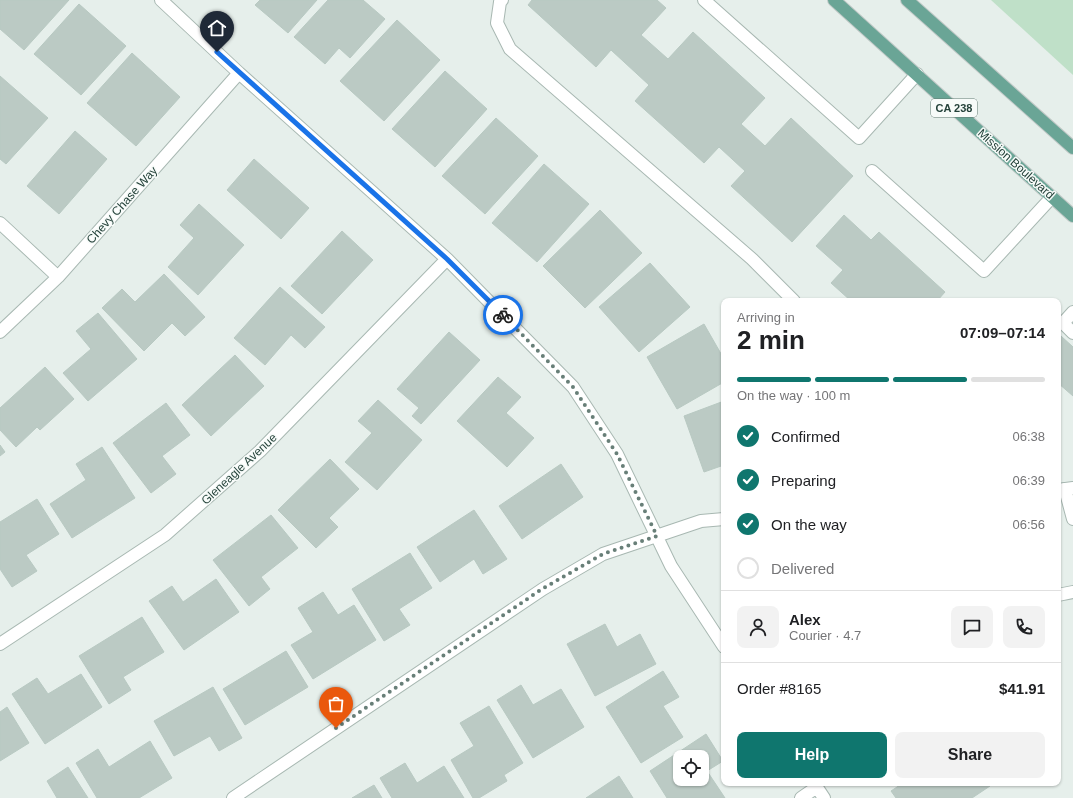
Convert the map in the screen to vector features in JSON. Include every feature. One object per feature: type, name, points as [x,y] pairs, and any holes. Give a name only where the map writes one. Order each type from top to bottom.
[{"type":"main road","name":"Mission Boulevard","points":[[834,0],[1073,216]]},
{"type":"main road","points":[[907,0],[1073,148]]},
{"type":"street","points":[[161,0],[239,73],[447,259],[573,387],[617,454],[671,566],[721,642]]},
{"type":"street","points":[[502,0],[500,2],[497,23],[510,49],[752,258],[791,298]]},
{"type":"street","points":[[704,0],[859,138],[917,74]]},
{"type":"street","name":"Chevy Chase Way","points":[[0,332],[58,277],[239,73]]},
{"type":"street","points":[[872,171],[984,271],[1052,197]]},
{"type":"street","points":[[0,223],[58,277]]},
{"type":"street","name":"Gleneagle Avenue","points":[[0,644],[165,535],[260,452],[447,259]]},
{"type":"street","points":[[1073,312],[1063,323],[1073,333]]},
{"type":"street","points":[[1065,489],[1073,519]]},
{"type":"street","points":[[233,798],[542,589],[603,554],[701,521],[721,519]]},
{"type":"street","points":[[1061,594],[1073,592]]},
{"type":"street","points":[[801,798],[814,786]]},
{"type":"street","points":[[816,786],[824,798]]},
{"type":"green space","points":[[991,0],[1073,0],[1073,75]]},
{"type":"building","points":[[0,0],[69,0],[24,50],[0,29]]},
{"type":"building","points":[[260,0],[317,0],[288,33],[255,5]]},
{"type":"building","points":[[328,0],[363,0],[385,19],[350,58],[339,48],[325,64],[294,37]]},
{"type":"building","points":[[532,0],[657,0],[666,8],[641,35],[668,59],[693,32],[765,98],[741,124],[765,146],[791,118],[853,176],[792,242],[731,186],[745,171],[719,147],[704,163],[635,101],[649,85],[611,50],[596,67],[528,5]]},
{"type":"building","points":[[79,4],[126,46],[81,95],[34,54]]},
{"type":"building","points":[[397,20],[440,60],[384,121],[340,81]]},
{"type":"building","points":[[132,53],[180,97],[136,146],[87,103]]},
{"type":"building","points":[[445,71],[487,109],[435,167],[392,129]]},
{"type":"building","points":[[0,76],[48,118],[6,164],[0,159]]},
{"type":"building","points":[[496,118],[538,156],[485,214],[442,176]]},
{"type":"building","points":[[75,131],[107,159],[59,214],[27,186]]},
{"type":"building","points":[[254,159],[309,208],[281,239],[227,190]]},
{"type":"building","points":[[544,164],[589,204],[537,262],[492,223]]},
{"type":"building","points":[[199,204],[244,245],[198,295],[168,267],[194,238],[180,225]]},
{"type":"building","points":[[600,210],[642,253],[585,308],[543,266]]},
{"type":"building","points":[[844,215],[871,240],[879,232],[945,292],[940,298],[848,298],[831,283],[843,270],[816,246]]},
{"type":"building","points":[[342,231],[373,260],[322,314],[291,286]]},
{"type":"building","points":[[650,263],[690,307],[639,352],[599,307]]},
{"type":"building","points":[[164,274],[205,317],[185,336],[172,323],[144,351],[102,308],[122,289],[135,302]]},
{"type":"building","points":[[280,287],[325,327],[305,348],[291,335],[265,365],[234,338]]},
{"type":"building","points":[[98,313],[137,359],[88,401],[63,373],[91,349],[76,331]]},
{"type":"building","points":[[704,324],[721,354],[721,384],[677,409],[647,357]]},
{"type":"building","points":[[449,332],[480,360],[421,424],[412,416],[419,408],[397,389]]},
{"type":"building","points":[[1061,336],[1073,347],[1073,396],[1061,386]]},
{"type":"building","points":[[235,355],[264,386],[211,436],[182,405]]},
{"type":"building","points":[[45,367],[74,399],[40,430],[37,427],[16,447],[0,430],[0,408]]},
{"type":"building","points":[[498,377],[521,397],[506,413],[534,438],[507,467],[457,421]]},
{"type":"building","points":[[378,400],[422,440],[377,490],[345,462],[372,433],[358,421]]},
{"type":"building","points":[[721,402],[721,466],[704,472],[684,416]]},
{"type":"building","points":[[166,403],[190,435],[162,456],[176,474],[151,493],[113,443]]},
{"type":"building","points":[[0,445],[5,452],[0,456]]},
{"type":"building","points":[[102,447],[135,498],[72,538],[50,504],[86,480],[76,464]]},
{"type":"building","points":[[330,459],[359,489],[329,518],[338,527],[316,548],[278,510]]},
{"type":"building","points":[[561,464],[583,497],[522,539],[499,506]]},
{"type":"building","points":[[37,499],[59,534],[26,555],[37,571],[12,587],[0,569],[0,522]]},
{"type":"building","points":[[474,510],[507,559],[483,574],[474,559],[440,582],[417,547]]},
{"type":"building","points":[[271,515],[298,548],[261,577],[270,589],[249,606],[213,560]]},
{"type":"building","points":[[410,553],[432,588],[399,609],[410,625],[384,641],[352,589]]},
{"type":"building","points":[[216,579],[239,612],[184,650],[149,601],[172,586],[183,602]]},
{"type":"building","points":[[323,592],[338,615],[354,605],[376,640],[313,679],[291,645],[313,632],[298,608]]},
{"type":"building","points":[[142,617],[164,652],[123,677],[131,690],[109,704],[79,656]]},
{"type":"building","points":[[605,624],[617,647],[640,634],[656,664],[595,696],[567,644]]},
{"type":"building","points":[[286,651],[308,687],[245,725],[223,689]]},
{"type":"building","points":[[663,671],[679,697],[663,706],[683,737],[641,763],[606,707]]},
{"type":"building","points":[[81,674],[102,707],[45,744],[12,694],[37,678],[48,694]]},
{"type":"building","points":[[521,685],[533,705],[561,689],[584,727],[533,758],[497,700]]},
{"type":"building","points":[[213,687],[242,738],[219,751],[210,736],[174,756],[154,721]]},
{"type":"building","points":[[489,706],[523,763],[504,775],[507,781],[479,798],[473,798],[451,760],[474,746],[460,723]]},
{"type":"building","points":[[7,707],[29,743],[0,761],[0,712]]},
{"type":"building","points":[[706,734],[721,758],[721,762],[709,770],[709,750],[682,750]]},
{"type":"building","points":[[150,741],[172,778],[139,798],[97,798],[76,763],[98,749],[109,767]]},
{"type":"building","points":[[673,756],[673,786],[709,786],[709,774],[725,798],[667,798],[650,771]]},
{"type":"building","points":[[405,763],[417,783],[444,766],[464,798],[392,798],[380,778]]},
{"type":"building","points":[[68,767],[88,798],[57,798],[47,781]]},
{"type":"building","points":[[619,776],[633,798],[586,798]]},
{"type":"building","points":[[374,785],[382,798],[352,798]]},
{"type":"building","points":[[898,786],[990,786],[972,798],[896,798],[891,791]]},
{"type":"way so far","points":[[336,728],[542,589],[603,554],[657,536],[617,454],[573,387],[503,315]]},
{"type":"route","points":[[217,52],[447,259],[503,315]]}]
